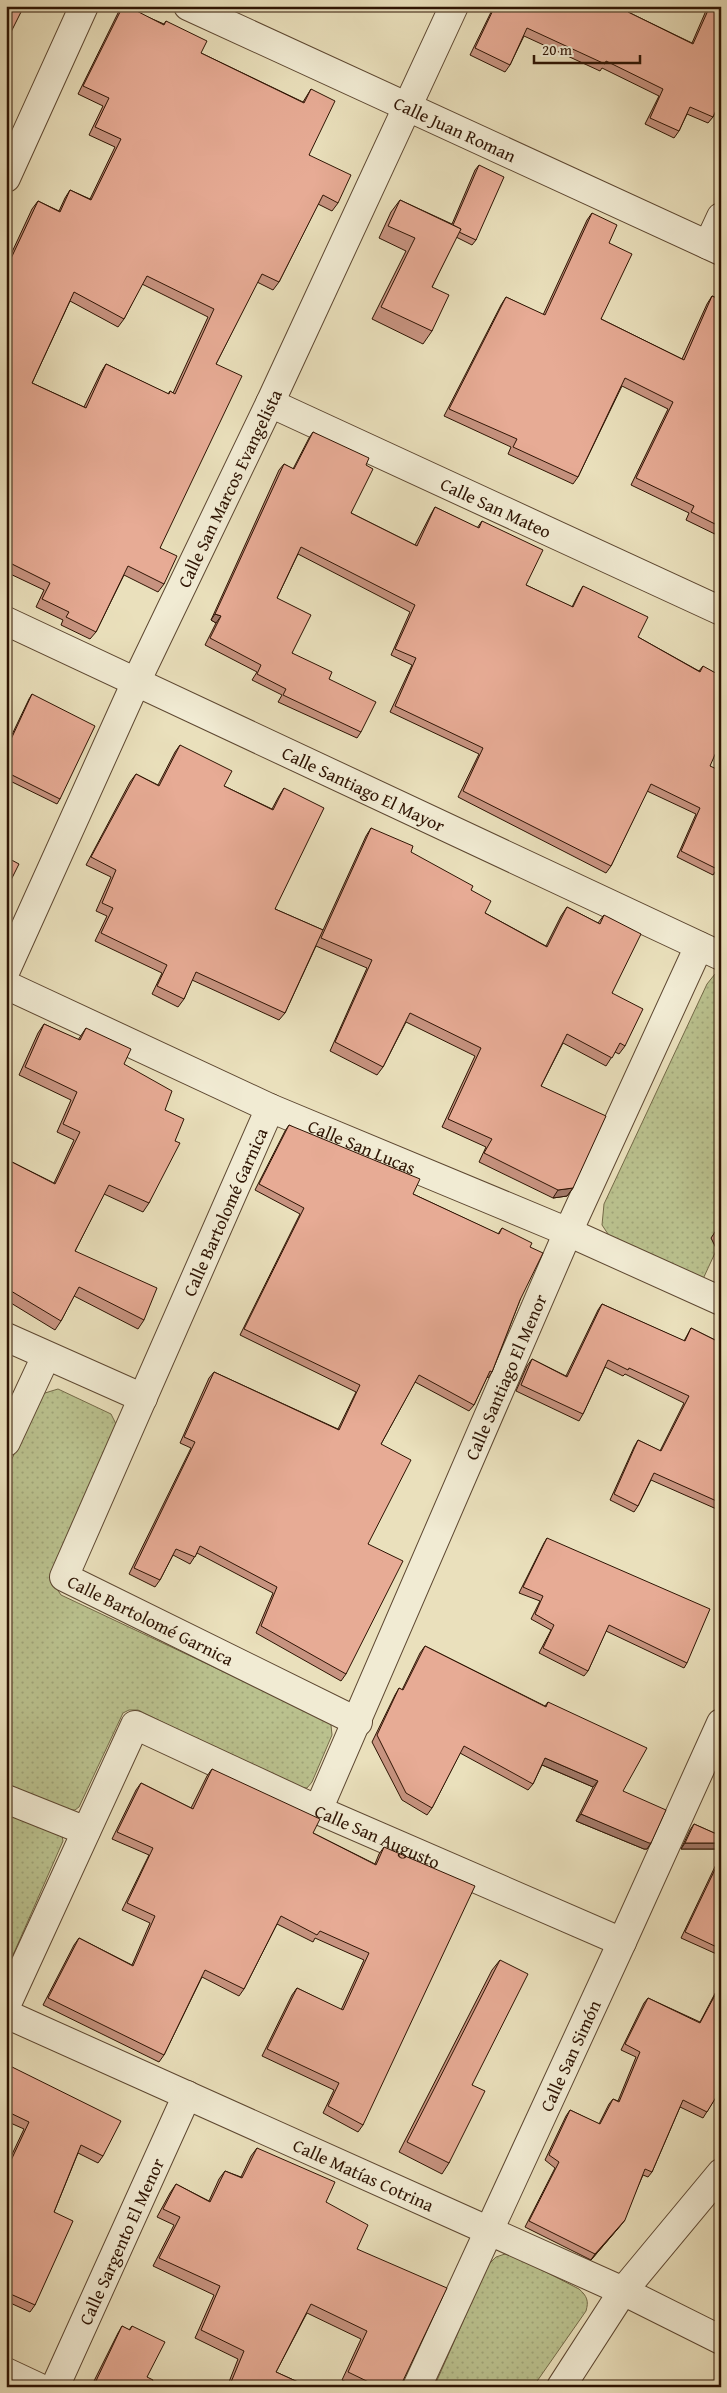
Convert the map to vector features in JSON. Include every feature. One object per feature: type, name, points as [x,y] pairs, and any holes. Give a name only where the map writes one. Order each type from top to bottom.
[{"type":"street","points":[[6,178],[84,6]]},
{"type":"street","name":"Calle Juan Roman","points":[[188,6],[714,248]]},
{"type":"street","name":"Calle San Marcos Evangelista","points":[[6,970],[136,682],[270,402],[454,6]]},
{"type":"street","points":[[714,248],[721,217]]},
{"type":"street","name":"Calle San Mateo","points":[[270,402],[721,610]]},
{"type":"street","name":"Calle Santiago El Mayor","points":[[6,621],[710,951]]},
{"type":"street","name":"Calle Santiago El Menor","points":[[318,1810],[358,1722],[568,1232],[710,951]]},
{"type":"street","name":"Calle San Lucas","points":[[6,985],[270,1108],[568,1232],[721,1301]]},
{"type":"street","name":"Calle Bartolomé Garnica","points":[[270,1108],[64,1577],[358,1722]]},
{"type":"street","points":[[6,1337],[143,1398]]},
{"type":"street","points":[[6,1442],[46,1356]]},
{"type":"street","name":"Calle San Simón","points":[[417,2387],[721,1723]]},
{"type":"street","name":"Calle San Augusto","points":[[86,1831],[135,1725],[318,1810],[622,1942]]},
{"type":"street","points":[[6,1799],[86,1831],[6,2006]]},
{"type":"street","name":"Calle Matías Cotrina","points":[[6,2014],[623,2291],[721,2340]]},
{"type":"street","name":"Calle Sargento El Menor","points":[[55,2387],[187,2096]]},
{"type":"street","points":[[561,2387],[623,2291],[721,2173]]},
{"type":"street","points":[[6,2372],[38,2387]]},
{"type":"green space","points":[[715,974],[721,974],[721,1240],[703,1279],[610,1237],[602,1225],[604,1204],[707,984]]},
{"type":"green space","points":[[58,1389],[111,1414],[116,1424],[51,1580],[61,1595],[326,1720],[331,1725],[332,1735],[312,1782],[307,1788],[294,1787],[138,1710],[129,1710],[123,1713],[79,1807],[75,1810],[66,1810],[6,1784],[6,1472],[39,1399],[45,1393]]},
{"type":"green space","points":[[6,1809],[62,1836],[63,1841],[6,1971]]},
{"type":"green space","points":[[505,2254],[515,2256],[579,2289],[587,2299],[586,2311],[533,2387],[434,2387],[488,2265],[496,2257]]},
{"type":"building","points":[[6,6],[24,6],[6,42]]},
{"type":"building","points":[[123,6],[127,6],[164,25],[166,21],[207,41],[201,53],[304,103],[311,89],[335,101],[309,155],[351,175],[338,203],[323,195],[279,282],[262,274],[216,364],[242,376],[160,548],[177,556],[164,584],[128,566],[96,632],[66,617],[69,612],[42,599],[50,583],[6,561],[6,269],[38,201],[60,212],[70,190],[91,200],[121,139],[95,127],[109,98],[83,86]],"holes":[[[147,276],[214,309],[175,394],[170,391],[169,394],[106,364],[86,408],[32,383],[74,292],[124,319]]]},
{"type":"building","points":[[495,6],[631,6],[628,12],[693,44],[710,6],[721,6],[721,99],[713,117],[690,107],[679,131],[650,118],[663,89],[606,61],[605,64],[527,28],[510,65],[475,48]]},
{"type":"building","points":[[479,165],[504,177],[476,240],[459,232],[461,229],[453,225]]},
{"type":"building","points":[[400,200],[461,229],[432,287],[449,295],[432,331],[381,307],[415,238],[388,226]]},
{"type":"building","points":[[592,213],[617,225],[609,243],[632,254],[601,319],[684,360],[712,296],[721,300],[721,527],[691,512],[694,506],[636,478],[673,402],[625,378],[578,477],[513,447],[517,439],[449,409],[506,297],[545,315]]},
{"type":"building","points":[[313,432],[369,458],[366,465],[373,469],[351,513],[417,546],[435,507],[479,528],[482,521],[543,550],[526,585],[573,607],[583,586],[648,617],[638,637],[700,672],[703,666],[721,676],[721,741],[710,766],[721,771],[721,861],[717,869],[681,851],[700,808],[651,784],[611,866],[463,791],[483,748],[395,706],[416,658],[395,649],[415,605],[301,547],[277,598],[311,615],[292,653],[332,672],[329,679],[376,702],[361,732],[283,695],[286,689],[257,674],[261,665],[210,638],[221,616],[215,614],[284,464],[294,469]]},
{"type":"building","points":[[32,694],[95,726],[60,799],[6,772],[6,750]]},
{"type":"building","points":[[180,745],[232,771],[224,786],[273,810],[284,788],[324,808],[275,909],[323,930],[285,1013],[196,972],[184,999],[157,986],[167,965],[101,933],[113,908],[102,903],[116,870],[91,857],[136,774],[159,786]]},
{"type":"building","points":[[371,828],[413,846],[411,852],[473,886],[471,890],[491,901],[485,913],[547,947],[567,907],[600,924],[604,915],[641,934],[612,993],[643,1009],[625,1046],[620,1043],[612,1058],[567,1034],[541,1086],[606,1116],[573,1188],[558,1190],[484,1153],[492,1139],[448,1119],[481,1048],[410,1013],[383,1067],[335,1042],[372,960],[321,938]]},
{"type":"building","points":[[6,857],[19,864],[6,890]]},
{"type":"building","points":[[44,1024],[80,1040],[86,1028],[131,1049],[124,1064],[172,1091],[165,1110],[184,1119],[175,1141],[180,1143],[149,1203],[109,1185],[75,1251],[157,1288],[144,1320],[79,1287],[61,1321],[6,1288],[6,1159],[55,1184],[80,1132],[63,1124],[77,1092],[25,1067]]},
{"type":"building","points":[[289,1125],[420,1179],[413,1194],[499,1234],[502,1228],[532,1243],[530,1247],[543,1253],[520,1300],[492,1372],[490,1371],[474,1405],[419,1375],[381,1444],[411,1460],[368,1544],[403,1561],[346,1674],[261,1626],[277,1587],[200,1546],[195,1557],[176,1549],[160,1580],[134,1568],[195,1442],[184,1437],[214,1372],[339,1430],[360,1385],[244,1329],[304,1208],[259,1184]]},
{"type":"building","points":[[602,1304],[685,1341],[691,1328],[721,1343],[721,1503],[654,1473],[638,1506],[614,1494],[638,1440],[661,1451],[689,1396],[608,1360],[583,1414],[521,1385],[532,1359],[567,1377]]},
{"type":"building","points":[[547,1538],[710,1609],[687,1663],[609,1625],[588,1671],[543,1648],[554,1625],[535,1614],[543,1596],[523,1587]]},
{"type":"building","points":[[425,1646],[546,1707],[548,1702],[647,1748],[623,1791],[666,1810],[651,1843],[581,1814],[598,1781],[545,1758],[533,1784],[464,1746],[432,1808],[406,1793],[377,1735],[399,1688],[403,1690]]},
{"type":"building","points":[[212,1769],[320,1819],[313,1833],[376,1865],[384,1847],[475,1886],[363,2125],[328,2106],[339,2083],[267,2049],[297,1988],[343,2010],[369,1953],[320,1931],[317,1935],[281,1916],[244,1989],[205,1970],[164,2055],[48,1998],[79,1938],[133,1966],[155,1916],[127,1903],[153,1848],[117,1832],[141,1783],[193,1809]]},
{"type":"building","points":[[694,1824],[721,1836],[721,1843],[685,1843]]},
{"type":"building","points":[[721,1857],[721,1949],[685,1932]]},
{"type":"building","points":[[500,1960],[528,1974],[472,2085],[485,2091],[449,2163],[407,2142]]},
{"type":"building","points":[[721,1984],[721,2089],[707,2112],[683,2100],[652,2172],[645,2169],[625,2220],[595,2254],[529,2221],[559,2162],[549,2155],[570,2110],[600,2124],[613,2099],[619,2102],[640,2052],[625,2044],[648,1998],[700,2023]]},
{"type":"building","points":[[6,2064],[121,2121],[103,2156],[81,2145],[54,2212],[73,2221],[35,2305],[6,2292],[6,2171],[29,2122],[6,2111]]},
{"type":"building","points":[[257,2148],[335,2182],[326,2202],[368,2225],[357,2249],[447,2288],[400,2387],[379,2387],[348,2372],[367,2331],[311,2304],[276,2372],[309,2387],[229,2387],[244,2351],[201,2330],[220,2286],[159,2258],[180,2217],[163,2209],[176,2184],[210,2202],[225,2171],[242,2178]]},
{"type":"building","points":[[122,2326],[130,2330],[132,2326],[165,2342],[147,2377],[153,2380],[150,2387],[103,2387],[95,2383]]}]
